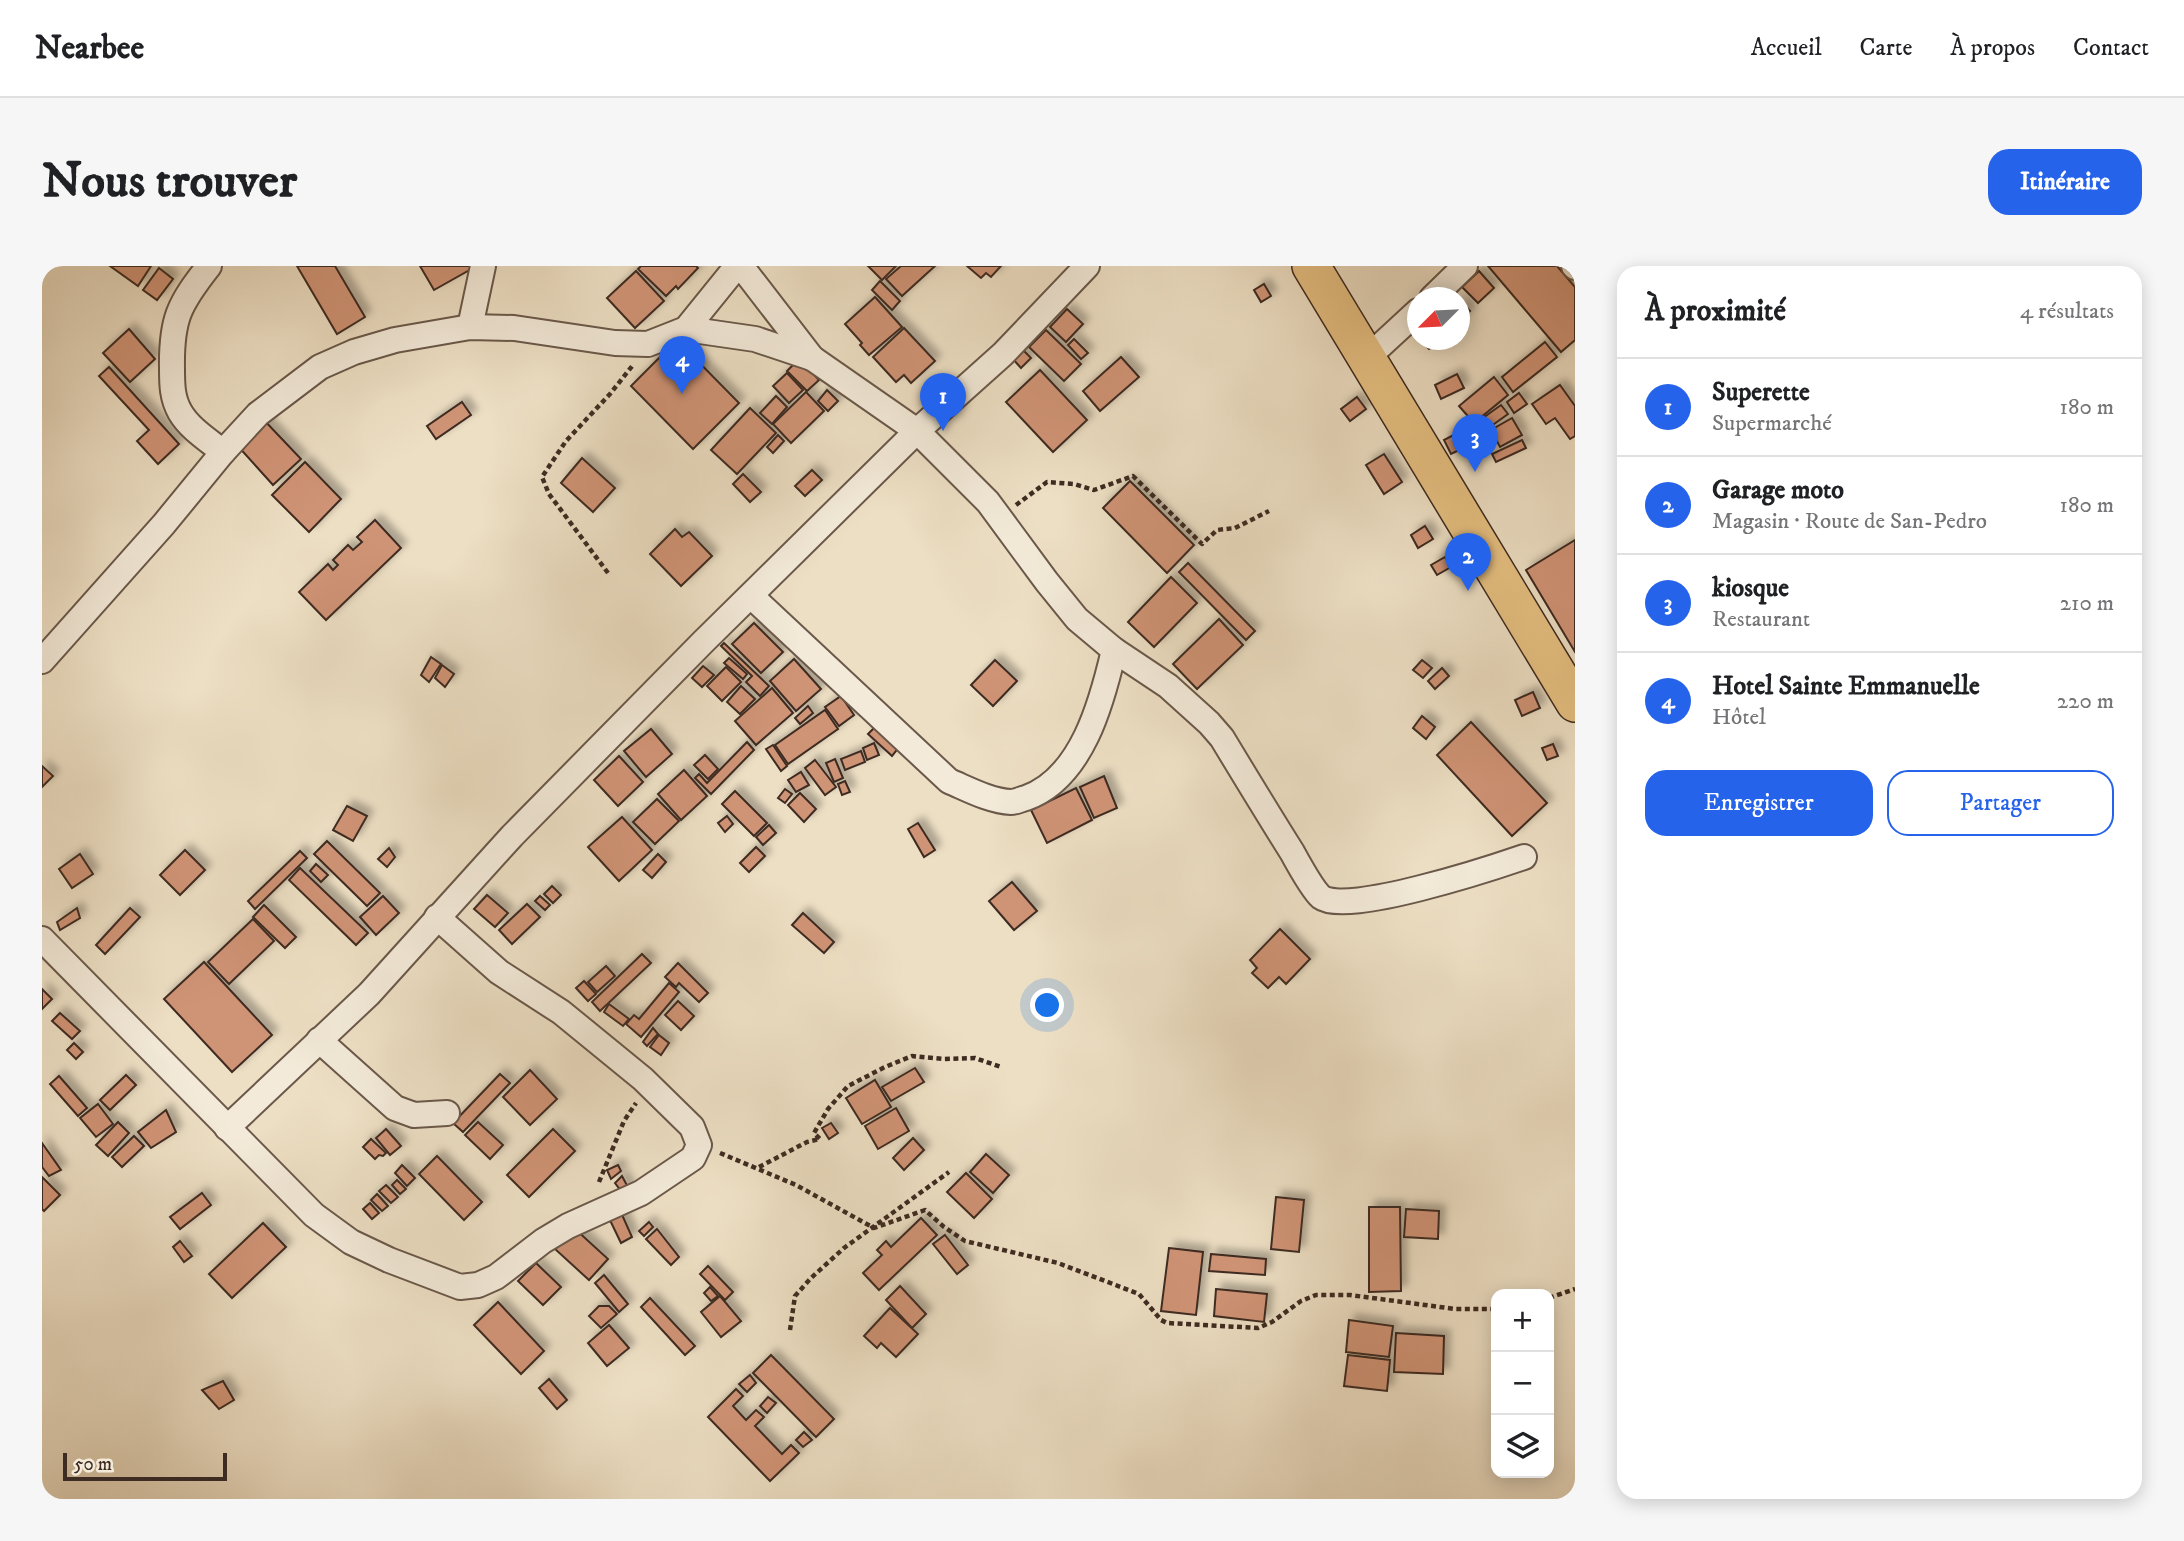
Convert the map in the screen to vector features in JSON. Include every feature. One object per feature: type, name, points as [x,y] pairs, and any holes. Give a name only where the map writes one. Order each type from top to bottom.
[{"type":"main road","points":[[1311,266],[1575,703]]},
{"type":"street","points":[[209,266],[187,295],[175,320],[172,349],[173,394],[189,425],[223,452]]},
{"type":"street","points":[[470,327],[483,266]]},
{"type":"street","points":[[43,658],[164,524],[258,414],[320,368],[354,352],[395,340],[470,327],[514,328],[615,343],[648,344],[686,329],[739,266],[812,358]]},
{"type":"street","points":[[227,1128],[369,994],[512,836],[703,642],[917,431],[1003,354],[1087,266]]},
{"type":"street","points":[[1443,287],[1465,266]]},
{"type":"street","points":[[1366,359],[1407,321]]},
{"type":"street","points":[[686,329],[755,339],[812,358],[917,431],[988,502],[1077,619],[1114,650],[1168,686],[1209,723],[1222,738],[1303,871],[1322,897],[1357,902],[1439,883],[1524,857]]},
{"type":"street","points":[[751,596],[949,781],[982,795],[1013,802],[1041,792],[1071,761],[1082,744],[1101,702],[1114,650]]},
{"type":"street","points":[[46,950],[314,1215],[351,1242],[389,1260],[460,1287],[478,1285],[496,1277],[543,1241],[568,1226],[641,1193],[693,1158],[699,1144],[692,1127],[643,1079],[561,1012],[499,972],[437,917]]},
{"type":"street","points":[[319,1040],[371,1088],[405,1113],[447,1113]]},
{"type":"path","points":[[608,573],[549,494],[542,477],[566,441],[610,394],[648,344]]},
{"type":"path","points":[[988,502],[1013,507],[1047,482],[1074,484],[1094,490],[1133,476],[1202,544],[1217,530],[1235,528],[1269,511]]},
{"type":"path","points":[[758,1167],[807,1142],[820,1139],[814,1133],[828,1109],[848,1086],[912,1056],[975,1058],[1001,1067]]},
{"type":"path","points":[[599,1182],[624,1121],[638,1101],[643,1079]]},
{"type":"path","points":[[699,1144],[796,1185],[874,1228],[925,1210],[965,1241],[1059,1263],[1139,1294],[1161,1320],[1167,1323],[1258,1328],[1272,1322],[1301,1301],[1316,1295],[1350,1295],[1455,1309],[1491,1309]]},
{"type":"path","points":[[790,1329],[795,1296],[811,1278],[844,1248],[949,1172]]},
{"type":"path","points":[[1554,1296],[1575,1289]]},
{"type":"building","points":[[110,266],[151,266],[138,286]]},
{"type":"building","points":[[297,266],[335,266],[365,317],[337,334]]},
{"type":"building","points":[[420,266],[471,266],[473,268],[434,290]]},
{"type":"building","points":[[641,266],[698,268],[678,289],[676,286],[666,296],[638,269]]},
{"type":"building","points":[[868,266],[896,266],[882,280]]},
{"type":"building","points":[[901,266],[935,266],[902,296],[886,279]]},
{"type":"building","points":[[967,266],[1001,266],[991,277],[986,273],[981,278]]},
{"type":"building","points":[[1488,266],[1557,266],[1575,287],[1575,340],[1561,352]]},
{"type":"building","points":[[159,268],[173,279],[157,300],[143,290]]},
{"type":"building","points":[[636,271],[664,301],[635,328],[607,298]]},
{"type":"building","points":[[1479,271],[1494,288],[1478,303],[1470,295],[1470,287],[1462,287]]},
{"type":"building","points":[[880,281],[900,301],[892,310],[872,290]]},
{"type":"building","points":[[1264,284],[1271,296],[1261,302],[1254,290]]},
{"type":"building","points":[[875,297],[902,327],[869,355],[845,324]]},
{"type":"building","points":[[1067,309],[1083,324],[1066,342],[1050,327]]},
{"type":"building","points":[[904,328],[935,361],[911,383],[904,375],[896,382],[873,357]]},
{"type":"building","points":[[129,329],[155,359],[130,382],[103,353]]},
{"type":"building","points":[[1046,330],[1081,364],[1064,381],[1029,347]]},
{"type":"building","points":[[1074,339],[1088,353],[1081,359],[1068,345]]},
{"type":"building","points":[[677,340],[739,403],[693,449],[631,386]]},
{"type":"building","points":[[1545,342],[1557,357],[1513,392],[1502,377]]},
{"type":"building","points":[[1022,349],[1031,358],[1021,368],[1012,358]]},
{"type":"building","points":[[1121,357],[1139,377],[1100,411],[1083,391]]},
{"type":"building","points":[[799,359],[819,380],[807,391],[787,371]]},
{"type":"building","points":[[109,367],[179,444],[158,464],[137,441],[149,430],[99,376]]},
{"type":"building","points":[[1040,370],[1087,420],[1053,452],[1006,402]]},
{"type":"building","points":[[787,373],[803,390],[789,403],[773,386]]},
{"type":"building","points":[[1457,374],[1464,388],[1441,399],[1435,385]]},
{"type":"building","points":[[1494,377],[1508,395],[1474,423],[1459,406]]},
{"type":"building","points":[[1560,385],[1575,406],[1575,436],[1570,439],[1555,418],[1546,424],[1532,404]]},
{"type":"building","points":[[827,390],[838,401],[828,411],[818,401]]},
{"type":"building","points":[[806,392],[824,411],[791,443],[773,424]]},
{"type":"building","points":[[1519,393],[1527,404],[1514,413],[1507,402]]},
{"type":"building","points":[[776,396],[787,407],[772,424],[760,413]]},
{"type":"building","points":[[1357,397],[1366,409],[1350,421],[1341,409]]},
{"type":"building","points":[[462,402],[471,415],[436,439],[427,426]]},
{"type":"building","points":[[1501,405],[1508,414],[1476,437],[1469,428]]},
{"type":"building","points":[[750,408],[776,433],[737,474],[711,450]]},
{"type":"building","points":[[262,418],[301,459],[273,485],[236,444]]},
{"type":"building","points":[[1512,418],[1522,435],[1500,447],[1491,430]]},
{"type":"building","points":[[1463,430],[1470,445],[1451,454],[1444,440]]},
{"type":"building","points":[[778,435],[784,441],[773,453],[767,447]]},
{"type":"building","points":[[1522,440],[1526,448],[1496,462],[1492,454]]},
{"type":"building","points":[[1384,454],[1402,482],[1384,494],[1366,465]]},
{"type":"building","points":[[582,458],[615,488],[593,512],[561,483]]},
{"type":"building","points":[[305,462],[341,499],[309,532],[272,495]]},
{"type":"building","points":[[812,470],[822,480],[805,496],[795,486]]},
{"type":"building","points":[[743,474],[761,492],[750,502],[733,484]]},
{"type":"building","points":[[1130,481],[1194,545],[1167,573],[1103,508]]},
{"type":"building","points":[[375,520],[401,548],[326,620],[299,592],[328,564],[333,570],[338,565],[333,560],[348,545],[353,550],[362,542],[357,537]]},
{"type":"building","points":[[1425,526],[1433,539],[1418,548],[1411,535]]},
{"type":"building","points":[[675,529],[682,537],[689,532],[712,556],[681,586],[650,554]]},
{"type":"building","points":[[1575,540],[1575,652],[1526,570]]},
{"type":"building","points":[[1445,557],[1451,567],[1437,575],[1431,565]]},
{"type":"building","points":[[1188,563],[1255,631],[1246,640],[1179,572]]},
{"type":"building","points":[[1171,577],[1197,603],[1154,647],[1128,622]]},
{"type":"building","points":[[1219,619],[1243,645],[1197,689],[1173,664]]},
{"type":"building","points":[[754,623],[783,652],[761,673],[732,644]]},
{"type":"building","points":[[724,643],[769,686],[760,696],[746,682],[752,676],[721,646]]},
{"type":"building","points":[[431,657],[441,664],[429,682],[421,675]]},
{"type":"building","points":[[729,658],[747,674],[743,679],[724,663]]},
{"type":"building","points":[[794,659],[821,689],[796,711],[770,681]]},
{"type":"building","points":[[995,660],[1017,681],[993,706],[971,685]]},
{"type":"building","points":[[1422,660],[1432,668],[1423,678],[1413,670]]},
{"type":"building","points":[[442,665],[454,674],[445,687],[435,678]]},
{"type":"building","points":[[703,666],[714,675],[702,687],[692,678]]},
{"type":"building","points":[[726,667],[741,682],[722,701],[707,686]]},
{"type":"building","points":[[1442,668],[1449,676],[1435,689],[1428,681]]},
{"type":"building","points":[[741,686],[755,699],[740,714],[727,702]]},
{"type":"building","points":[[772,688],[793,713],[756,745],[735,721]]},
{"type":"building","points":[[1533,692],[1540,708],[1522,716],[1515,700]]},
{"type":"building","points":[[841,696],[854,715],[839,726],[825,707]]},
{"type":"building","points":[[808,706],[813,713],[800,724],[795,718]]},
{"type":"building","points":[[825,710],[838,729],[788,764],[775,745]]},
{"type":"building","points":[[1422,716],[1435,727],[1426,739],[1413,728]]},
{"type":"building","points":[[1471,722],[1547,803],[1512,836],[1437,755]]},
{"type":"building","points":[[876,726],[899,747],[892,756],[868,734]]},
{"type":"building","points":[[651,729],[672,754],[646,777],[624,751]]},
{"type":"building","points":[[747,742],[754,750],[711,794],[695,778],[699,774],[707,783]]},
{"type":"building","points":[[874,743],[879,755],[867,760],[863,748]]},
{"type":"building","points":[[1553,744],[1558,756],[1547,760],[1542,748]]},
{"type":"building","points":[[773,745],[787,766],[781,771],[766,749]]},
{"type":"building","points":[[861,751],[865,762],[845,770],[841,759]]},
{"type":"building","points":[[705,755],[718,769],[708,779],[694,765]]},
{"type":"building","points":[[619,756],[643,782],[618,806],[594,780]]},
{"type":"building","points":[[835,759],[843,778],[834,782],[826,763]]},
{"type":"building","points":[[815,760],[836,787],[825,795],[805,768]]},
{"type":"building","points":[[42,766],[53,776],[42,787]]},
{"type":"building","points":[[684,770],[707,796],[681,820],[658,794]]},
{"type":"building","points":[[801,772],[809,785],[796,792],[788,780]]},
{"type":"building","points":[[1104,776],[1117,808],[1094,818],[1080,787]]},
{"type":"building","points":[[845,781],[850,792],[842,795],[838,784]]},
{"type":"building","points":[[1076,788],[1092,820],[1047,843],[1031,810]]},
{"type":"building","points":[[785,789],[792,794],[785,803],[778,798]]},
{"type":"building","points":[[735,791],[767,823],[754,836],[722,804]]},
{"type":"building","points":[[800,793],[816,809],[804,822],[788,805]]},
{"type":"building","points":[[657,799],[679,821],[655,844],[633,822]]},
{"type":"building","points":[[347,806],[367,816],[353,841],[333,830]]},
{"type":"building","points":[[727,816],[733,824],[725,832],[718,823]]},
{"type":"building","points":[[622,817],[652,850],[619,881],[588,847]]},
{"type":"building","points":[[918,823],[935,850],[924,857],[908,829]]},
{"type":"building","points":[[769,825],[776,833],[763,845],[756,837]]},
{"type":"building","points":[[327,841],[380,893],[367,906],[314,854]]},
{"type":"building","points":[[756,847],[765,856],[749,872],[740,863]]},
{"type":"building","points":[[389,848],[395,857],[387,867],[378,859]]},
{"type":"building","points":[[185,850],[205,870],[180,895],[160,875]]},
{"type":"building","points":[[300,851],[307,858],[255,909],[248,901]]},
{"type":"building","points":[[80,854],[93,874],[72,888],[59,869]]},
{"type":"building","points":[[658,854],[666,862],[652,878],[643,870]]},
{"type":"building","points":[[316,864],[328,875],[321,882],[310,871]]},
{"type":"building","points":[[300,868],[368,933],[356,945],[289,880]]},
{"type":"building","points":[[1012,882],[1037,911],[1014,930],[989,901]]},
{"type":"building","points":[[552,886],[561,895],[553,903],[544,894]]},
{"type":"building","points":[[487,895],[508,913],[495,927],[474,909]]},
{"type":"building","points":[[383,896],[399,913],[376,935],[360,917]]},
{"type":"building","points":[[540,896],[550,905],[545,910],[535,901]]},
{"type":"building","points":[[527,904],[540,917],[512,944],[499,930]]},
{"type":"building","points":[[264,905],[296,937],[285,948],[253,917]]},
{"type":"building","points":[[77,908],[80,918],[60,930],[57,922]]},
{"type":"building","points":[[130,908],[140,917],[105,954],[96,945]]},
{"type":"building","points":[[803,913],[834,942],[824,953],[792,925]]},
{"type":"building","points":[[253,919],[274,941],[229,984],[208,962]]},
{"type":"building","points":[[1280,929],[1310,959],[1286,984],[1279,977],[1268,988],[1252,973],[1257,968],[1250,960]]},
{"type":"building","points":[[642,954],[651,963],[600,1011],[592,1002]]},
{"type":"building","points":[[204,962],[272,1035],[232,1072],[164,999]]},
{"type":"building","points":[[678,963],[708,993],[699,1002],[679,983],[676,987],[665,977]]},
{"type":"building","points":[[606,966],[615,976],[597,992],[588,982]]},
{"type":"building","points":[[584,981],[596,994],[588,1001],[576,988]]},
{"type":"building","points":[[669,983],[679,992],[641,1037],[626,1024],[634,1015],[639,1019]]},
{"type":"building","points":[[42,989],[52,999],[42,1009]]},
{"type":"building","points":[[678,1001],[694,1016],[681,1030],[665,1015]]},
{"type":"building","points":[[609,1004],[629,1019],[623,1026],[604,1012]]},
{"type":"building","points":[[60,1013],[80,1031],[72,1039],[52,1021]]},
{"type":"building","points":[[653,1028],[658,1034],[647,1046],[643,1042]]},
{"type":"building","points":[[659,1035],[669,1043],[661,1055],[650,1047]]},
{"type":"building","points":[[74,1043],[83,1052],[76,1059],[67,1050]]},
{"type":"building","points":[[915,1068],[924,1082],[891,1101],[882,1087]]},
{"type":"building","points":[[530,1070],[557,1099],[530,1125],[503,1097]]},
{"type":"building","points":[[500,1074],[510,1083],[463,1132],[453,1123]]},
{"type":"building","points":[[126,1075],[136,1085],[110,1110],[100,1100]]},
{"type":"building","points":[[59,1076],[87,1108],[78,1116],[50,1084]]},
{"type":"building","points":[[875,1080],[891,1107],[862,1124],[846,1098]]},
{"type":"building","points":[[98,1104],[113,1124],[96,1137],[80,1118]]},
{"type":"building","points":[[896,1108],[909,1131],[878,1149],[865,1126]]},
{"type":"building","points":[[166,1110],[176,1132],[151,1148],[138,1132]]},
{"type":"building","points":[[118,1122],[129,1133],[108,1156],[96,1145]]},
{"type":"building","points":[[478,1122],[503,1145],[490,1159],[465,1135]]},
{"type":"building","points":[[831,1123],[838,1133],[829,1139],[822,1128]]},
{"type":"building","points":[[386,1129],[401,1146],[390,1155],[376,1138]]},
{"type":"building","points":[[553,1129],[575,1151],[529,1197],[507,1175]]},
{"type":"building","points":[[134,1136],[144,1146],[122,1167],[112,1157]]},
{"type":"building","points":[[913,1138],[924,1150],[904,1170],[893,1158]]},
{"type":"building","points":[[371,1139],[386,1153],[383,1156],[379,1155],[375,1159],[363,1147]]},
{"type":"building","points":[[42,1143],[61,1170],[49,1176],[42,1167]]},
{"type":"building","points":[[986,1154],[1009,1175],[993,1193],[970,1172]]},
{"type":"building","points":[[437,1156],[482,1202],[464,1220],[419,1174]]},
{"type":"building","points":[[402,1165],[415,1178],[407,1186],[395,1173]]},
{"type":"building","points":[[618,1165],[621,1171],[611,1179],[607,1170]]},
{"type":"building","points":[[966,1173],[992,1199],[974,1218],[947,1192]]},
{"type":"building","points":[[622,1176],[631,1193],[625,1196],[615,1183]]},
{"type":"building","points":[[42,1177],[60,1195],[44,1211],[42,1209]]},
{"type":"building","points":[[397,1180],[406,1189],[400,1194],[392,1185]]},
{"type":"building","points":[[386,1185],[398,1197],[391,1203],[379,1191]]},
{"type":"building","points":[[202,1193],[211,1205],[180,1229],[170,1217]]},
{"type":"building","points":[[377,1194],[388,1206],[382,1211],[371,1200]]},
{"type":"building","points":[[1276,1197],[1304,1200],[1299,1252],[1271,1249]]},
{"type":"building","points":[[370,1203],[379,1213],[372,1219],[363,1209]]},
{"type":"building","points":[[1369,1207],[1400,1207],[1401,1291],[1369,1292]]},
{"type":"building","points":[[619,1208],[632,1237],[621,1243],[607,1214]]},
{"type":"building","points":[[1406,1209],[1439,1211],[1438,1239],[1404,1237]]},
{"type":"building","points":[[921,1218],[937,1235],[879,1290],[863,1273],[882,1255],[877,1250],[886,1241],[891,1247]]},
{"type":"building","points":[[649,1222],[653,1227],[644,1236],[639,1231]]},
{"type":"building","points":[[263,1223],[286,1247],[232,1298],[209,1274]]},
{"type":"building","points":[[574,1228],[608,1259],[589,1280],[555,1249]]},
{"type":"building","points":[[657,1229],[679,1257],[671,1265],[646,1239]]},
{"type":"building","points":[[945,1235],[968,1265],[957,1274],[933,1244]]},
{"type":"building","points":[[180,1241],[192,1256],[184,1262],[173,1247]]},
{"type":"building","points":[[1169,1248],[1203,1252],[1196,1315],[1161,1311]]},
{"type":"building","points":[[1211,1254],[1266,1259],[1265,1275],[1209,1271]]},
{"type":"building","points":[[536,1263],[561,1287],[543,1305],[518,1281]]},
{"type":"building","points":[[708,1266],[733,1292],[725,1300],[700,1274]]},
{"type":"building","points":[[604,1275],[628,1304],[619,1312],[595,1283]]},
{"type":"building","points":[[900,1286],[926,1314],[912,1328],[886,1300]]},
{"type":"building","points":[[710,1287],[718,1296],[711,1301],[704,1293]]},
{"type":"building","points":[[1216,1289],[1267,1294],[1264,1322],[1214,1316]]},
{"type":"building","points":[[720,1296],[741,1321],[721,1337],[701,1312]]},
{"type":"building","points":[[650,1298],[695,1346],[685,1355],[641,1307]]},
{"type":"building","points":[[498,1302],[544,1351],[521,1374],[474,1325]]},
{"type":"building","points":[[599,1306],[609,1306],[617,1314],[601,1328],[589,1316]]},
{"type":"building","points":[[890,1308],[918,1334],[896,1357],[881,1343],[877,1348],[864,1336]]},
{"type":"building","points":[[1349,1320],[1393,1326],[1389,1357],[1346,1352]]},
{"type":"building","points":[[609,1325],[629,1348],[607,1366],[588,1343]]},
{"type":"building","points":[[1396,1333],[1444,1336],[1443,1374],[1394,1372]]},
{"type":"building","points":[[771,1355],[834,1419],[816,1437],[753,1373]]},
{"type":"building","points":[[1348,1355],[1390,1360],[1387,1391],[1344,1386]]},
{"type":"building","points":[[750,1375],[756,1383],[747,1392],[739,1384]]},
{"type":"building","points":[[549,1379],[567,1400],[557,1409],[539,1388]]},
{"type":"building","points":[[223,1381],[234,1400],[219,1409],[202,1390]]},
{"type":"building","points":[[736,1389],[743,1396],[733,1406],[746,1420],[756,1410],[764,1417],[755,1426],[782,1454],[791,1445],[799,1453],[770,1481],[708,1417]]},
{"type":"building","points":[[768,1397],[776,1403],[767,1413],[760,1406]]},
{"type":"building","points":[[804,1432],[812,1440],[803,1447],[796,1440]]},
{"type":"place","name":"Hotel Sainte Emmanuelle","points":[[682,394]]},
{"type":"place","name":"Superette","points":[[943,431]]},
{"type":"place","name":"kiosque","points":[[1475,472]]},
{"type":"place","name":"Garage moto","points":[[1468,591]]}]
